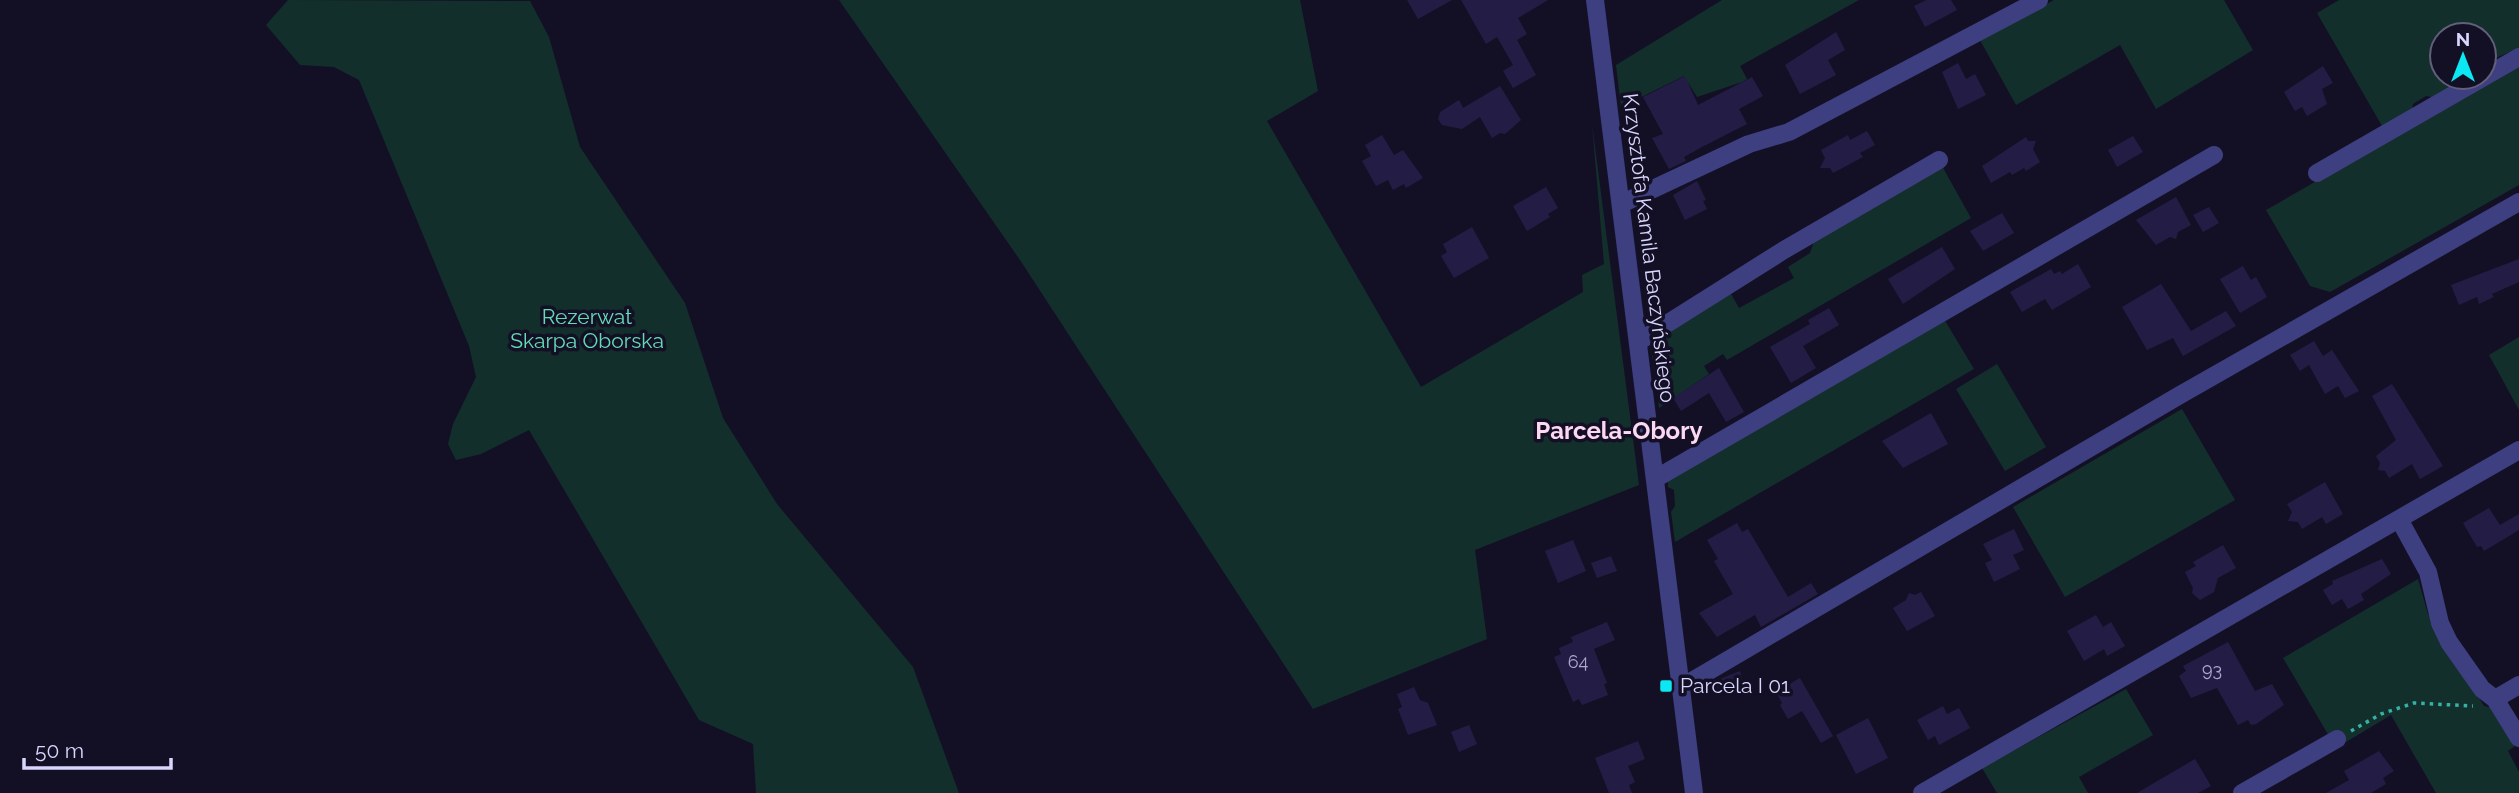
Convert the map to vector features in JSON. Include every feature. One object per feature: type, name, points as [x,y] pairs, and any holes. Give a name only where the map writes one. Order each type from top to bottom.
[{"type":"street","name":"Krzysztofa Kamila Baczyńskiego","points":[[1595,0],[1694,793]]},
{"type":"street","points":[[1621,204],[1749,144],[1789,132],[2039,0]]},
{"type":"street","points":[[2498,69],[2519,57]]},
{"type":"street","points":[[2317,173],[2460,91]]},
{"type":"street","points":[[1655,479],[2214,155]]},
{"type":"street","points":[[1638,342],[1784,250],[1939,160]]},
{"type":"street","points":[[1680,688],[2190,388],[2519,202]]},
{"type":"street","points":[[1922,793],[2519,450]]},
{"type":"street","points":[[2399,519],[2428,572],[2440,623],[2449,642],[2482,689],[2495,699],[2519,737]]},
{"type":"street","points":[[2495,699],[2519,685]]},
{"type":"street","points":[[2242,793],[2337,739]]},
{"type":"path","points":[[2337,739],[2400,706],[2441,702],[2481,706],[2495,699]]},
{"type":"green space","name":"Rezerwat Skarpa Oborska","points":[[288,0],[530,1],[549,37],[580,147],[685,303],[723,418],[777,504],[913,667],[959,793],[756,793],[753,744],[699,720],[529,430],[481,454],[456,460],[448,444],[453,424],[476,377],[469,346],[359,80],[334,67],[300,65],[266,25]]},
{"type":"green space","points":[[839,0],[1300,0],[1318,91],[1267,121],[1421,387],[1583,292],[1582,275],[1604,264],[1592,124],[1639,485],[1475,550],[1487,639],[1313,709],[1020,260]]},
{"type":"green space","points":[[1722,0],[1859,0],[1740,66],[1747,79],[1742,82],[1697,97],[1684,76],[1621,107],[1616,65]]},
{"type":"green space","points":[[2054,0],[2224,0],[2253,50],[2156,109],[2120,45],[2016,105],[1980,40]]},
{"type":"green space","points":[[2339,0],[2519,0],[2519,48],[2498,57],[2498,21],[2428,21],[2428,91],[2443,91],[2432,97],[2426,96],[2413,104],[2412,110],[2382,126],[2317,13]]},
{"type":"green space","points":[[2519,65],[2519,185],[2330,292],[2310,286],[2266,210],[2474,91],[2498,91],[2498,77]]},
{"type":"green space","points":[[1942,166],[1971,218],[1727,360],[1723,354],[1704,366],[1709,374],[1659,408],[1650,341],[1730,292],[1739,308],[1794,278],[1788,267],[1810,253],[1815,238]]},
{"type":"green space","points":[[1944,319],[1974,369],[1675,542],[1671,512],[1675,506],[1674,490],[1668,487],[1668,481]]},
{"type":"green space","points":[[2519,337],[2519,410],[2489,355]]},
{"type":"green space","points":[[1997,364],[2046,447],[2005,471],[1956,389]]},
{"type":"green space","points":[[2182,409],[2235,500],[2065,597],[2013,507]]},
{"type":"green space","points":[[2418,579],[2428,614],[2484,706],[2500,709],[2518,744],[2508,751],[2519,772],[2519,793],[2436,793],[2391,715],[2336,748],[2283,658]]},
{"type":"green space","points":[[2126,689],[2153,735],[2079,777],[2088,793],[1997,793],[1982,768]]},
{"type":"building","points":[[1407,0],[1452,0],[1418,19]]},
{"type":"building","points":[[1461,0],[1548,0],[1518,18],[1527,34],[1517,40],[1536,75],[1513,88],[1503,71],[1513,65],[1497,37],[1486,44]]},
{"type":"building","points":[[1926,0],[1951,0],[1957,10],[1925,27],[1914,6]]},
{"type":"building","points":[[1836,32],[1845,50],[1828,60],[1836,75],[1800,94],[1785,65]]},
{"type":"building","points":[[1958,63],[1966,79],[1975,74],[1986,95],[1958,109],[1942,72]]},
{"type":"building","points":[[2323,66],[2333,83],[2322,89],[2327,104],[2307,116],[2302,107],[2295,111],[2284,92]]},
{"type":"building","points":[[1685,76],[1698,105],[1752,77],[1763,96],[1739,109],[1747,124],[1684,157],[1686,161],[1669,169],[1652,138],[1663,134],[1643,97]]},
{"type":"building","points":[[1500,86],[1521,120],[1505,134],[1500,133],[1492,138],[1480,117],[1462,129],[1442,125],[1438,119],[1440,112],[1459,100],[1463,108]]},
{"type":"building","points":[[1867,131],[1875,145],[1860,153],[1863,157],[1833,173],[1830,168],[1820,168],[1825,158],[1821,150],[1848,135],[1850,140]]},
{"type":"building","points":[[1382,135],[1394,155],[1403,150],[1423,178],[1406,188],[1404,184],[1393,190],[1388,180],[1376,186],[1362,161],[1371,156],[1365,145]]},
{"type":"building","points":[[2133,136],[2143,152],[2117,167],[2108,150]]},
{"type":"building","points":[[2026,137],[2028,141],[2036,141],[2033,149],[2040,162],[2026,171],[2024,168],[2012,175],[2010,172],[1991,183],[1982,166]]},
{"type":"building","points":[[1697,181],[1707,209],[1685,220],[1673,195]]},
{"type":"building","points":[[1546,187],[1558,208],[1548,214],[1550,217],[1527,231],[1513,206]]},
{"type":"building","points":[[2176,197],[2191,225],[2178,232],[2176,239],[2170,237],[2156,245],[2136,220]]},
{"type":"building","points":[[2209,207],[2219,223],[2203,232],[2193,215]]},
{"type":"building","points":[[2002,213],[2014,233],[1983,251],[1970,231]]},
{"type":"building","points":[[1472,227],[1489,258],[1454,278],[1441,256],[1447,252],[1443,244]]},
{"type":"building","points":[[1942,247],[1955,269],[1903,304],[1888,279]]},
{"type":"building","points":[[2519,259],[2519,282],[2492,294],[2494,297],[2479,304],[2477,297],[2459,305],[2451,285]]},
{"type":"building","points":[[2078,264],[2091,287],[2052,310],[2045,299],[2022,312],[2010,292],[2051,269],[2054,274],[2060,271],[2062,274]]},
{"type":"building","points":[[2243,266],[2251,280],[2256,277],[2267,297],[2240,313],[2220,279]]},
{"type":"building","points":[[2161,284],[2191,331],[2226,311],[2236,326],[2183,356],[2173,338],[2147,350],[2122,307]]},
{"type":"building","points":[[1829,308],[1839,325],[1803,346],[1816,368],[1791,383],[1770,347],[1810,324],[1808,320]]},
{"type":"building","points":[[2314,341],[2323,356],[2332,350],[2359,391],[2345,398],[2338,386],[2325,394],[2309,365],[2300,371],[2290,355]]},
{"type":"building","points":[[1719,368],[1744,412],[1726,422],[1709,393],[1681,411],[1673,398]]},
{"type":"building","points":[[2392,384],[2443,466],[2420,479],[2412,464],[2389,478],[2385,471],[2378,470],[2380,463],[2376,456],[2396,440],[2372,396]]},
{"type":"building","points":[[1931,413],[1948,444],[1903,468],[1882,441]]},
{"type":"building","points":[[2325,482],[2343,514],[2326,524],[2322,517],[2302,529],[2298,522],[2288,521],[2292,512],[2287,504]]},
{"type":"building","points":[[2489,508],[2500,525],[2519,514],[2519,530],[2484,551],[2481,546],[2477,547],[2463,523]]},
{"type":"building","points":[[1737,523],[1742,532],[1748,529],[1788,597],[1811,583],[1818,594],[1761,627],[1755,615],[1717,637],[1699,613],[1733,594],[1714,561],[1718,559],[1707,540]]},
{"type":"building","points":[[2014,529],[2024,550],[2013,555],[2020,569],[1994,582],[1985,563],[1992,560],[1983,544]]},
{"type":"building","points":[[1573,540],[1586,571],[1558,583],[1545,551]]},
{"type":"building","points":[[2223,545],[2236,568],[2218,578],[2214,592],[2200,600],[2192,593],[2193,588],[2185,572],[2196,566],[2193,562]]},
{"type":"building","points":[[1611,556],[1617,571],[1597,578],[1591,563]]},
{"type":"building","points":[[2382,559],[2391,574],[2361,594],[2364,600],[2348,609],[2342,599],[2332,605],[2323,590],[2333,584],[2332,581]]},
{"type":"building","points":[[1921,592],[1935,616],[1907,631],[1893,608],[1906,600],[1909,593],[1915,595]]},
{"type":"building","points":[[2096,615],[2103,627],[2111,622],[2125,646],[2107,656],[2104,649],[2084,661],[2067,631]]},
{"type":"building","points":[[1607,622],[1615,640],[1594,649],[1607,683],[1604,684],[1608,695],[1582,705],[1579,699],[1573,702],[1554,657],[1561,654],[1559,648],[1573,642],[1571,637]]},
{"type":"building","points":[[2228,642],[2255,691],[2272,684],[2284,705],[2256,724],[2251,725],[2248,720],[2238,725],[2217,688],[2191,698],[2179,676],[2186,671],[2183,666]]},
{"type":"building","points":[[1740,671],[1744,687],[1720,695],[1715,681]]},
{"type":"building","points":[[1800,678],[1833,736],[1821,743],[1802,711],[1788,719],[1780,705],[1782,703],[1776,692]]},
{"type":"building","points":[[1414,687],[1420,700],[1428,703],[1437,725],[1408,735],[1398,709],[1402,707],[1397,694]]},
{"type":"building","points":[[1943,706],[1947,714],[1959,708],[1970,728],[1939,745],[1935,736],[1928,740],[1917,720]]},
{"type":"building","points":[[1868,718],[1888,758],[1856,774],[1836,735]]},
{"type":"building","points":[[1469,725],[1477,744],[1459,752],[1451,732]]},
{"type":"building","points":[[1638,741],[1645,759],[1628,766],[1635,782],[1629,785],[1632,793],[1609,793],[1595,758]]},
{"type":"building","points":[[2379,751],[2394,771],[2383,778],[2386,784],[2371,793],[2326,793],[2349,780],[2344,771]]},
{"type":"building","points":[[2195,759],[2211,786],[2198,793],[2137,793]]},
{"type":"place","name":"Parcela I 01","points":[[1666,686]]},
{"type":"district","name":"Parcela-Obory","points":[[1619,431]]}]
